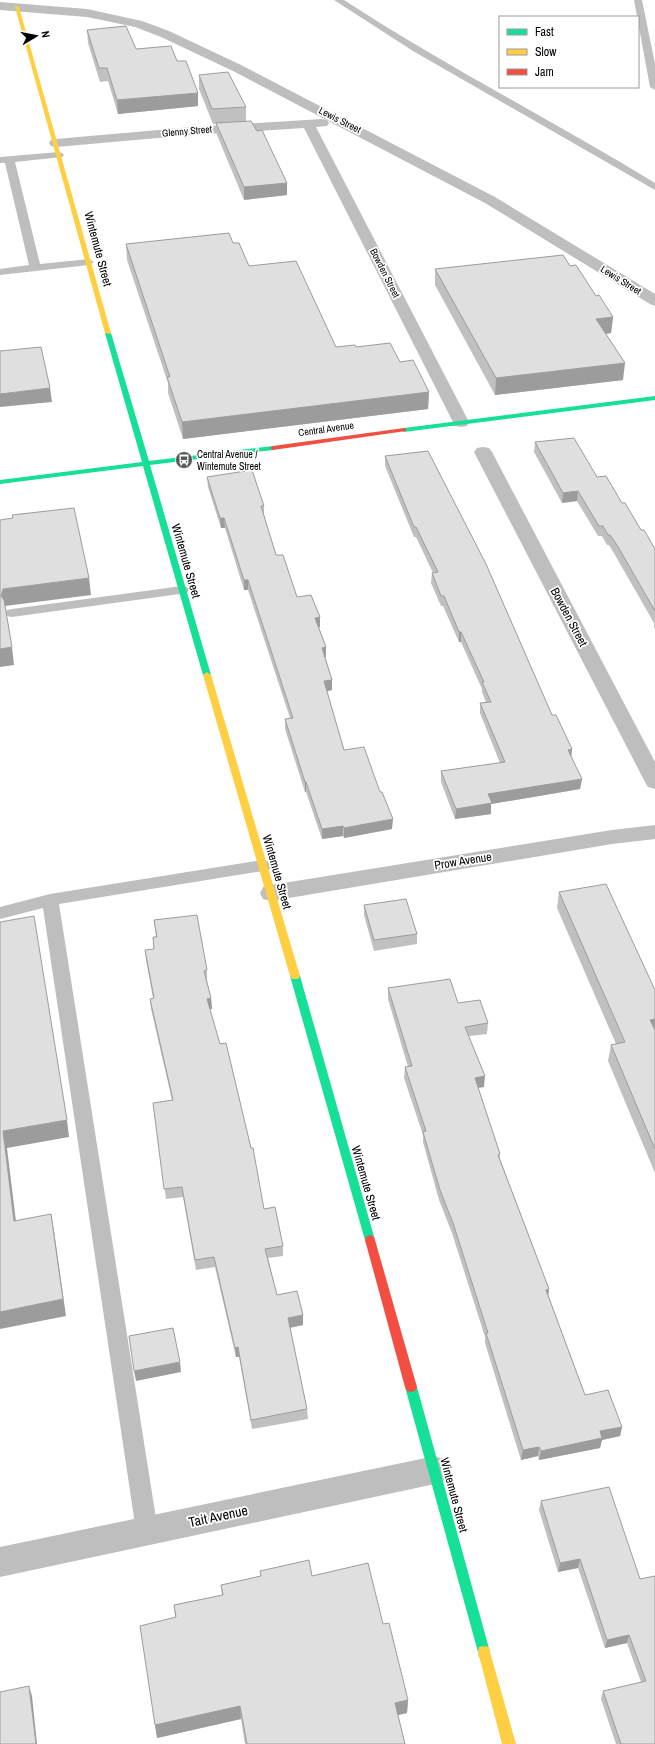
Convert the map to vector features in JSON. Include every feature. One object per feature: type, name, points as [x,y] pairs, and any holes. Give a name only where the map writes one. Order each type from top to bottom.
[{"type":"street","name":"Lewis Street","points":[[0,6],[87,13],[138,24],[165,34],[230,64],[490,200],[655,301]]},
{"type":"street","name":"Wintemute Street","points":[[17,7],[146,465],[271,893],[435,1470],[509,1744]]},
{"type":"street","name":"Glenny Street","points":[[58,149],[192,131],[342,122]]},
{"type":"street","name":"Bowden Street","points":[[308,124],[461,422]]},
{"type":"street","name":"Central Avenue","points":[[0,482],[146,465],[461,422],[655,398]]},
{"type":"street","name":"Bowden Street","points":[[483,452],[655,782]]},
{"type":"street","name":"Prow Avenue","points":[[271,893],[612,837],[655,832]]},
{"type":"street","name":"Tait Avenue","points":[[0,1562],[435,1470]]},
{"type":"lane","points":[[338,0],[456,73],[655,187]]},
{"type":"lane","points":[[638,0],[655,87]]},
{"type":"lane","points":[[35,268],[4,159],[58,149]]},
{"type":"lane","points":[[0,272],[89,262]]},
{"type":"lane","points":[[12,613],[182,590]]},
{"type":"lane","points":[[0,913],[50,900],[263,866]]},
{"type":"lane","points":[[50,900],[147,1531]]},
{"type":"building","points":[[126,26],[136,49],[171,46],[177,61],[186,61],[198,93],[117,100],[107,68],[99,68],[87,30]]},
{"type":"building","points":[[228,72],[246,107],[212,109],[199,75]]},
{"type":"building","points":[[251,121],[257,131],[262,130],[287,183],[244,187],[216,123]]},
{"type":"building","points":[[229,233],[233,243],[239,243],[249,266],[296,261],[336,347],[355,345],[356,347],[390,343],[400,362],[413,360],[429,392],[182,422],[167,377],[170,377],[126,244]]},
{"type":"building","points":[[563,255],[570,266],[576,265],[596,296],[599,295],[613,317],[596,319],[625,363],[496,378],[435,269]]},
{"type":"building","points":[[41,347],[50,388],[0,394],[0,351]]},
{"type":"building","points":[[574,438],[597,477],[606,476],[622,503],[625,503],[641,530],[644,530],[655,549],[655,611],[610,535],[608,535],[603,526],[599,526],[578,491],[563,493],[535,442]]},
{"type":"building","points":[[428,451],[486,564],[552,715],[556,715],[572,749],[568,750],[582,779],[488,794],[492,803],[456,809],[441,771],[505,762],[480,703],[491,702],[482,682],[484,682],[461,632],[459,632],[444,596],[441,596],[432,573],[438,572],[416,527],[414,527],[385,456]]},
{"type":"building","points":[[252,470],[264,506],[261,506],[276,555],[283,555],[297,597],[311,595],[320,617],[315,618],[326,647],[322,648],[332,680],[324,681],[344,750],[364,747],[380,792],[382,792],[393,819],[344,828],[343,826],[322,829],[285,719],[293,718],[248,580],[244,580],[224,518],[220,518],[207,477]]},
{"type":"building","points":[[74,508],[89,578],[3,589],[1,596],[4,600],[12,647],[0,649],[0,520],[13,518],[12,515]]},
{"type":"building","points":[[606,884],[655,990],[655,1019],[650,1020],[655,1030],[655,1149],[611,1045],[625,1042],[559,892]]},
{"type":"building","points":[[406,899],[417,934],[374,940],[364,905]]},
{"type":"building","points":[[197,915],[207,970],[204,971],[211,998],[207,999],[220,1044],[226,1043],[251,1148],[253,1148],[264,1209],[275,1207],[283,1246],[265,1249],[277,1295],[297,1291],[303,1315],[288,1318],[307,1409],[251,1420],[238,1347],[235,1348],[214,1257],[195,1260],[182,1187],[164,1189],[153,1103],[173,1100],[150,999],[154,998],[145,950],[154,949],[153,937],[157,937],[154,920]]},
{"type":"building","points":[[34,916],[67,1120],[3,1131],[14,1221],[51,1214],[63,1299],[0,1312],[0,922]]},
{"type":"building","points":[[450,979],[458,1003],[480,1000],[488,1023],[465,1027],[485,1076],[475,1078],[500,1154],[498,1155],[549,1289],[546,1290],[585,1395],[608,1390],[622,1427],[600,1431],[602,1438],[541,1451],[539,1447],[523,1450],[486,1333],[488,1333],[453,1223],[440,1190],[423,1132],[426,1131],[405,1067],[412,1066],[388,988]]},
{"type":"building","points":[[173,1328],[180,1362],[134,1371],[129,1336]]},
{"type":"building","points":[[609,1487],[640,1579],[655,1576],[655,1744],[621,1744],[603,1691],[646,1681],[629,1635],[607,1640],[580,1559],[560,1563],[541,1501]]},
{"type":"building","points":[[309,1560],[312,1576],[368,1563],[383,1624],[389,1623],[408,1700],[395,1703],[405,1744],[247,1744],[240,1706],[155,1725],[140,1626],[176,1617],[174,1605],[223,1595],[221,1585],[261,1576],[260,1571]]},
{"type":"building","points":[[29,1686],[36,1744],[0,1744],[0,1692]]},
{"type":"traffic: fast","points":[[108,333],[207,675]]},
{"type":"traffic: fast","points":[[404,430],[655,398]]},
{"type":"traffic: fast","points":[[0,482],[273,448]]},
{"type":"traffic: fast","points":[[295,976],[370,1240]]},
{"type":"traffic: fast","points":[[411,1387],[484,1652]]},
{"type":"traffic: slow","points":[[17,7],[108,333]]},
{"type":"traffic: slow","points":[[207,675],[295,976]]},
{"type":"traffic: slow","points":[[484,1652],[509,1744]]},
{"type":"traffic: jam","points":[[273,448],[404,430]]},
{"type":"traffic: jam","points":[[370,1240],[411,1387]]},
{"type":"place","name":"Central Avenue / Wintemute Street","points":[[184,460]]}]
